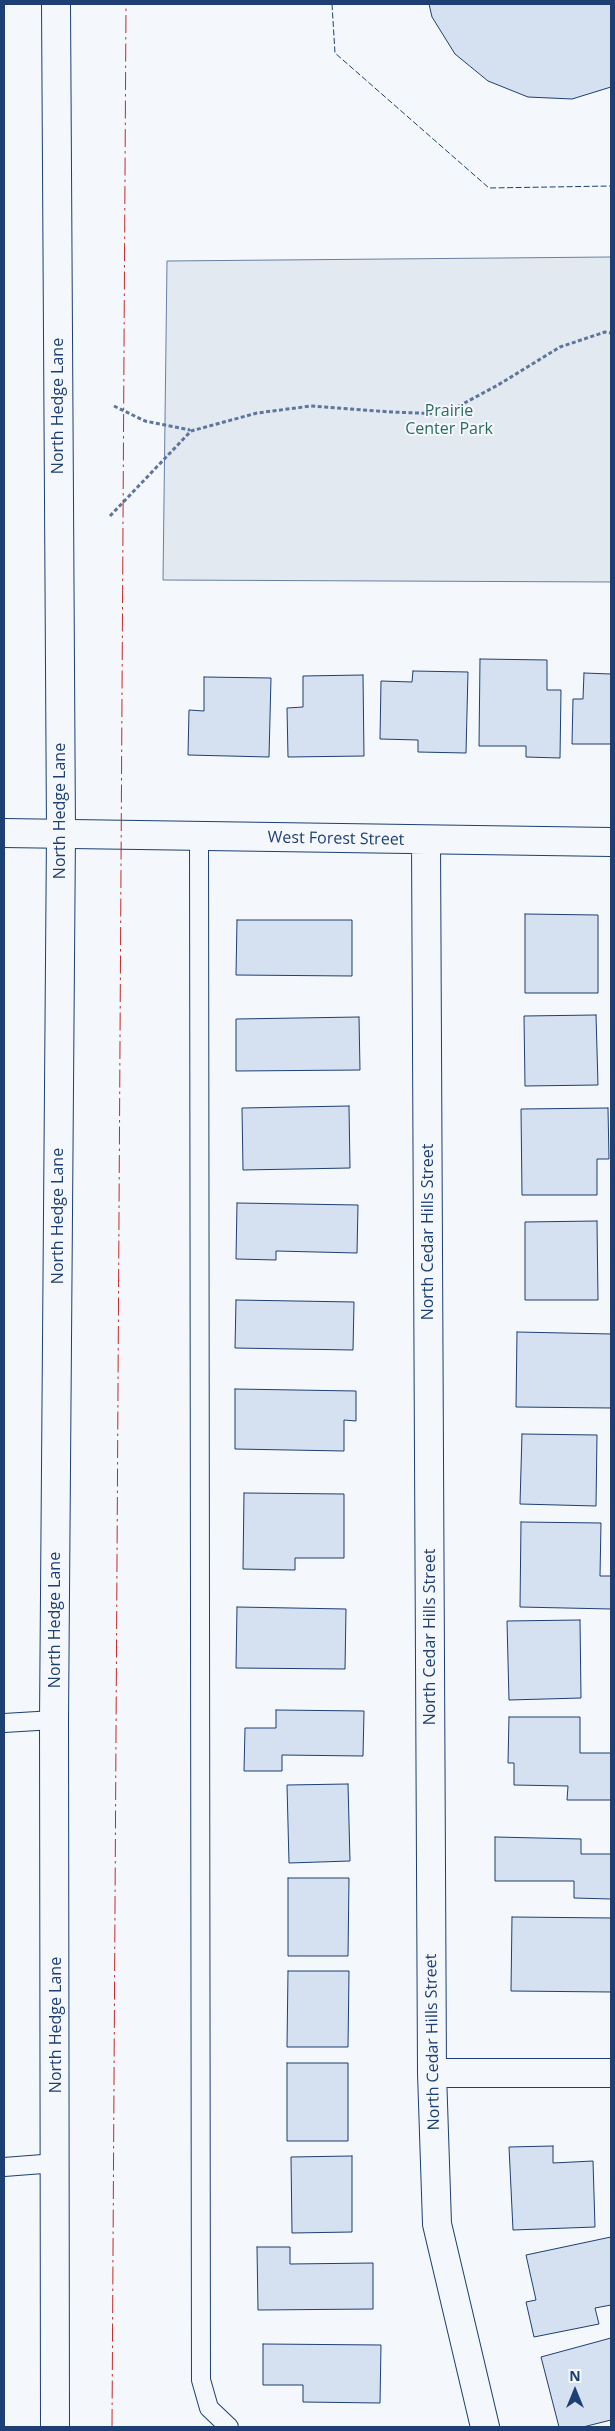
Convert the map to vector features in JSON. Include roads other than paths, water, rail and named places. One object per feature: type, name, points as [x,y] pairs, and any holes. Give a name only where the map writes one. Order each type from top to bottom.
[{"type":"street","name":"North Hedge Lane","points":[[55,2427],[54,1720],[60,833],[56,4]]},
{"type":"street","name":"West Forest Street","points":[[4,833],[426,841],[611,842]]},
{"type":"street","name":"North Cedar Hills Street","points":[[426,841],[432,2073],[437,2224],[485,2427]]},
{"type":"street","points":[[432,2073],[611,2073]]},
{"type":"lane","points":[[199,836],[201,2380],[210,2408],[229,2427]]},
{"type":"lane","points":[[4,1723],[54,1720]]},
{"type":"lane","points":[[4,2167],[56,2163]]},
{"type":"park label","name":"Prairie Center Park","points":[[449,420]]}]
